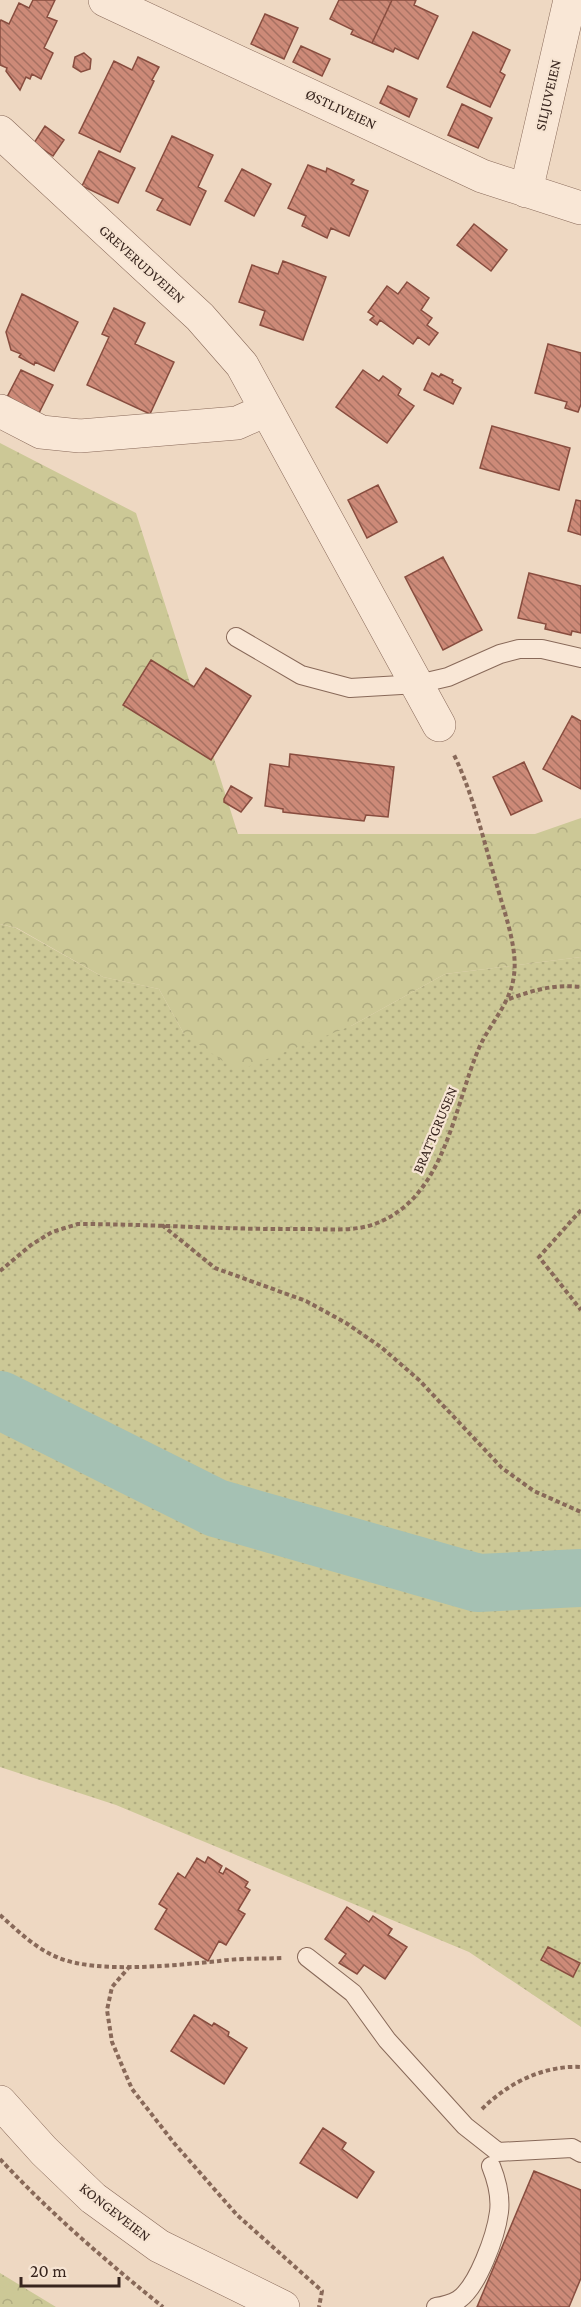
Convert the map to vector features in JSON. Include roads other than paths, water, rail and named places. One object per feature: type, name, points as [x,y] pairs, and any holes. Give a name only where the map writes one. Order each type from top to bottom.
[{"type":"street","name":"ØSTLIVEIEN","points":[[105,0],[482,176],[581,208]]},
{"type":"street","name":"SILJUVEIEN","points":[[526,191],[570,0]]},
{"type":"street","name":"GREVERUDVEIEN","points":[[0,132],[200,317],[242,365],[439,725]]},
{"type":"street","points":[[0,411],[42,432],[80,436],[237,423],[266,410]]},
{"type":"street","name":"KONGEVEIEN","points":[[0,2102],[44,2151],[93,2198],[159,2246],[284,2307]]},
{"type":"lane","points":[[236,637],[301,675],[350,688],[418,684],[448,677],[500,654],[519,649],[542,649],[581,658]]},
{"type":"lane","points":[[307,1957],[353,1993],[387,2040],[465,2126],[498,2152],[572,2148],[581,2153]]},
{"type":"lane","points":[[436,2307],[459,2299],[474,2282],[486,2256],[499,2212],[498,2183],[491,2166]]},
{"type":"waterway","points":[[0,1400],[216,1508],[478,1583],[581,1578]]}]
